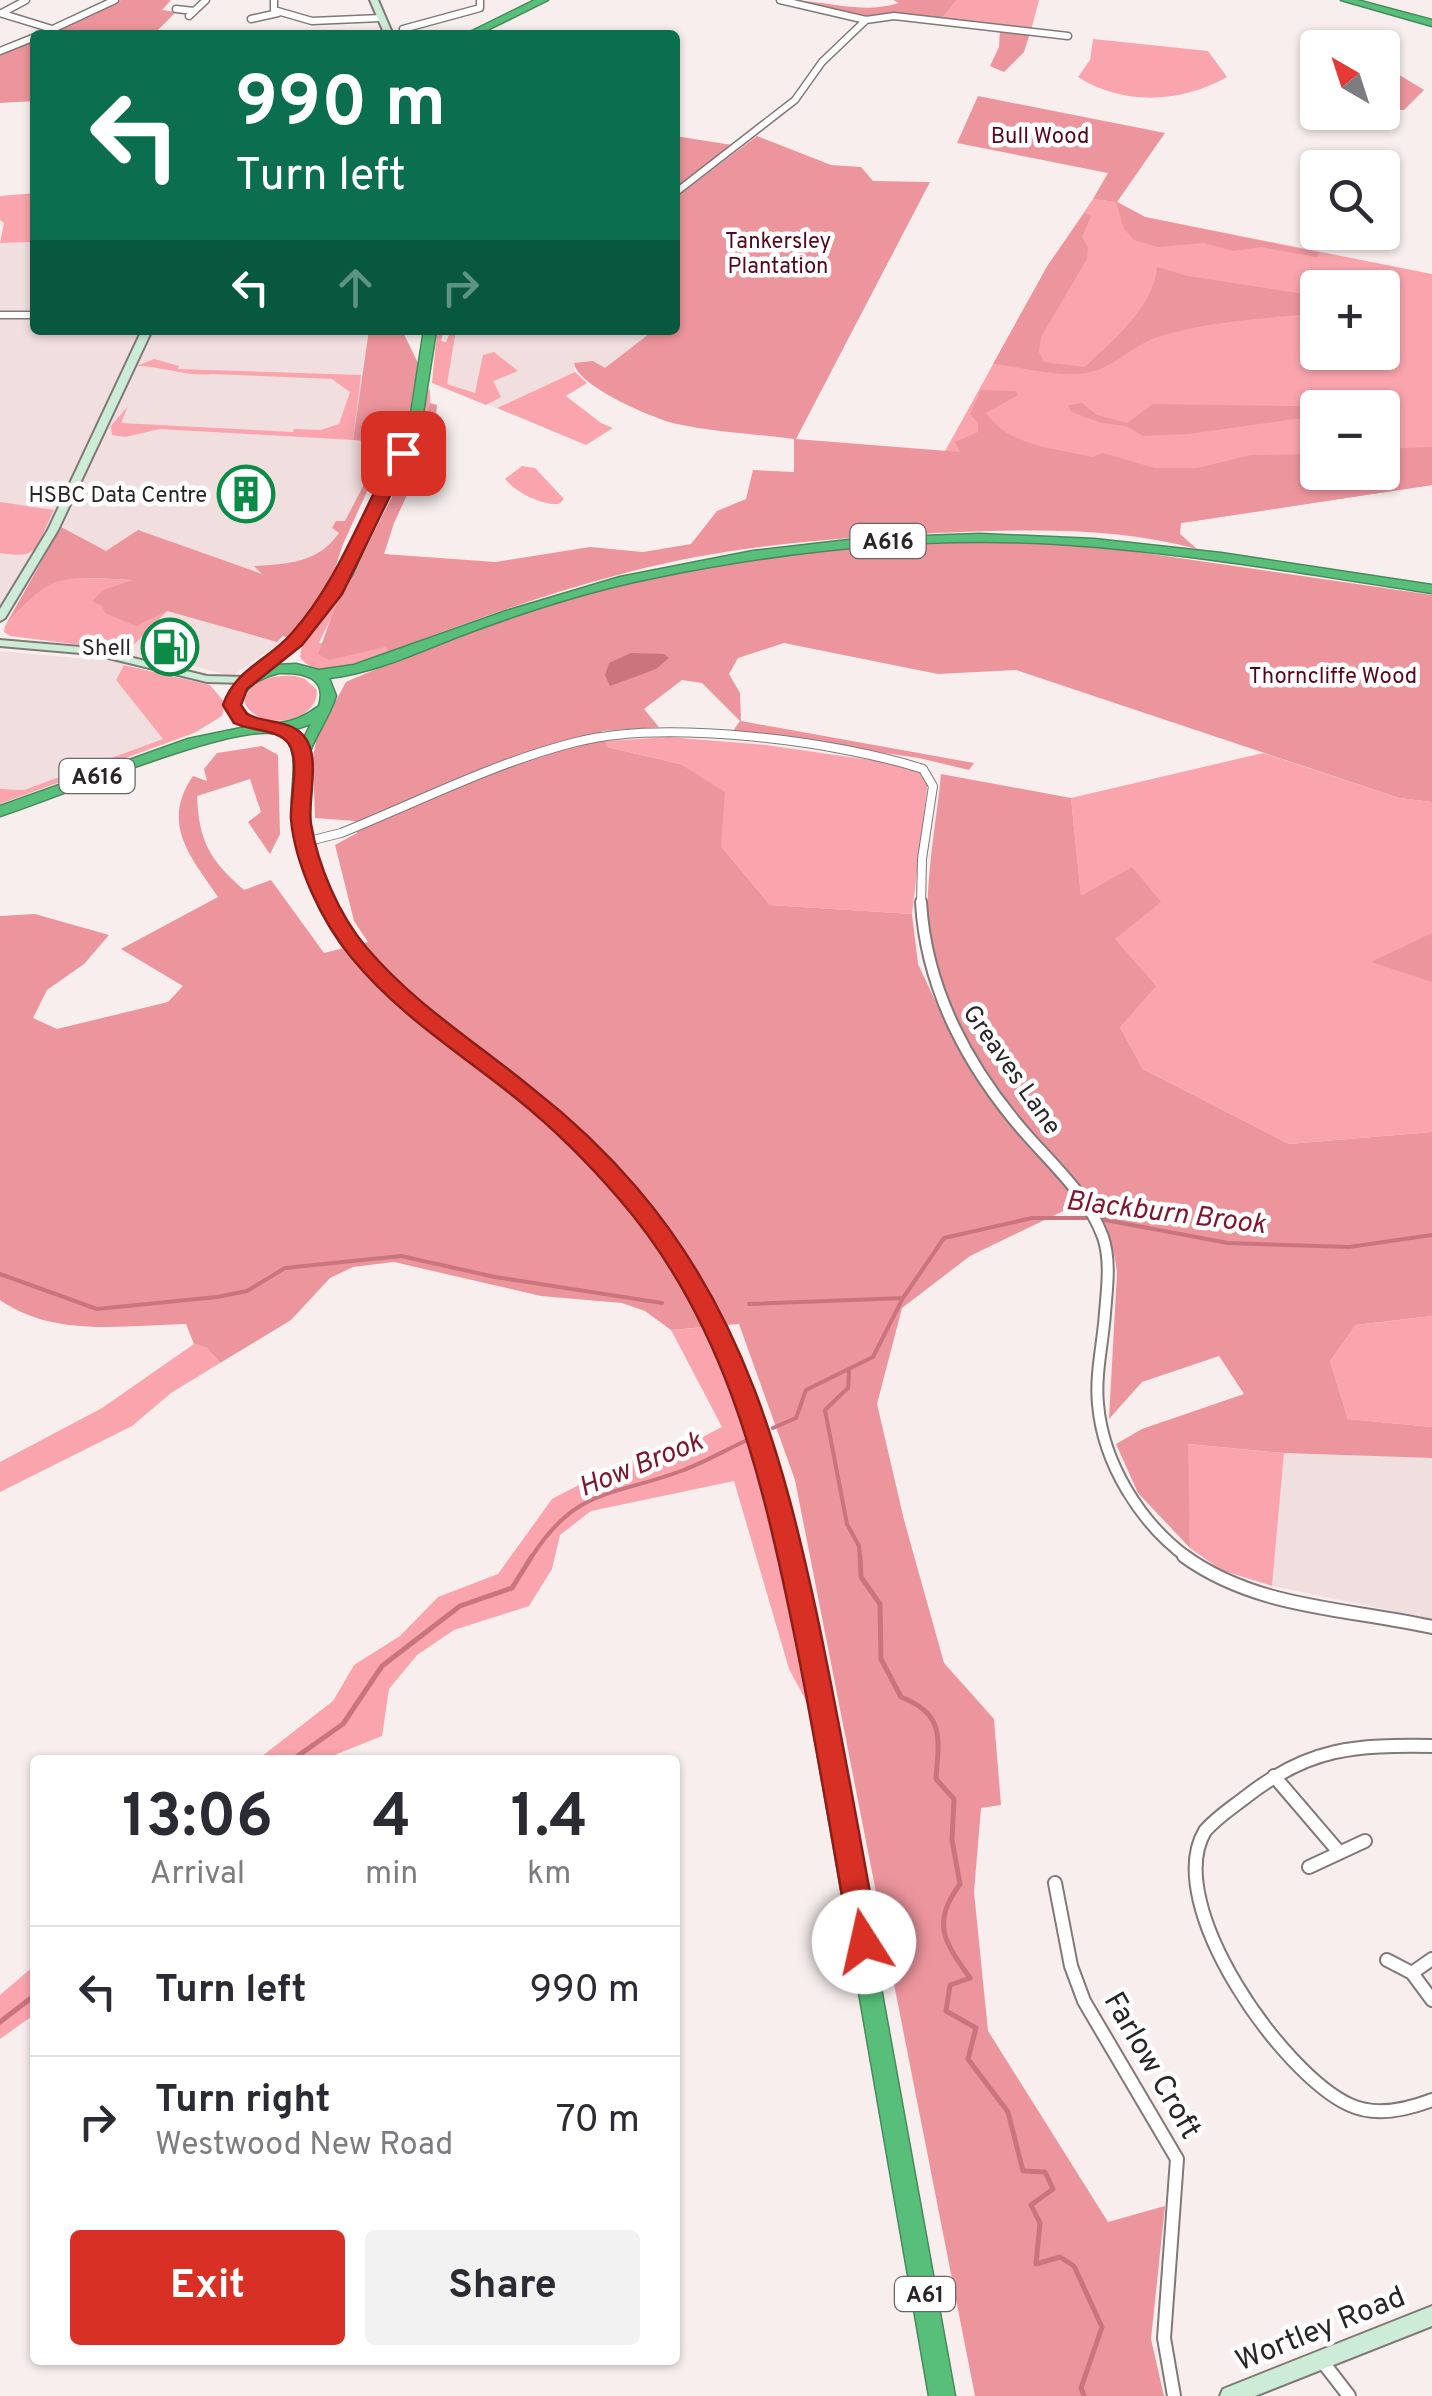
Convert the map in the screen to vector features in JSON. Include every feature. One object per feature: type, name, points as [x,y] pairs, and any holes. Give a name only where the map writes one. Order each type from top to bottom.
[{"type":"highway","points":[[469,30],[527,0]]},
{"type":"highway","points":[[470,30],[543,0]]},
{"type":"highway","points":[[1346,0],[1432,20]]},
{"type":"highway","points":[[1372,0],[1432,20]]},
{"type":"highway","points":[[302,754],[297,740],[241,718],[233,705],[252,677],[296,641],[345,575],[416,420],[428,335]]},
{"type":"highway","name":"A616","points":[[329,690],[359,670],[487,622],[641,576],[734,558],[865,542],[952,538],[1092,542],[1432,589]]},
{"type":"highway","points":[[273,728],[305,722],[324,708],[329,690],[293,659],[296,641]]},
{"type":"highway","points":[[252,677],[281,668],[310,673]]},
{"type":"highway","name":"A616","points":[[310,673],[359,670]]},
{"type":"highway","name":"A616","points":[[193,742],[224,723],[233,705]]},
{"type":"highway","name":"A61","points":[[324,708],[302,754],[300,802],[305,842],[316,880],[336,917],[375,973],[424,1020],[527,1096],[626,1191],[682,1264],[730,1354],[776,1489],[799,1589],[942,2396]]},
{"type":"highway","name":"A616","points":[[0,811],[193,742],[273,728]]},
{"type":"street","points":[[1,13],[53,29],[115,0]]},
{"type":"street","points":[[176,8],[192,14],[206,0]]},
{"type":"street","points":[[274,0],[278,13]]},
{"type":"street","points":[[374,0],[387,30]]},
{"type":"street","points":[[403,28],[418,27],[426,19],[469,15],[480,8],[480,0]]},
{"type":"street","points":[[780,0],[866,20],[894,16],[1068,36]]},
{"type":"street","points":[[1,13],[20,1]]},
{"type":"street","points":[[251,19],[278,13],[340,22],[381,18]]},
{"type":"street","points":[[680,189],[795,100],[822,62],[866,20]]},
{"type":"street","points":[[0,51],[30,39]]},
{"type":"street","points":[[0,315],[30,315]]},
{"type":"street","points":[[0,618],[53,530],[146,335]]},
{"type":"street","points":[[0,643],[92,652],[207,679],[252,677]]},
{"type":"street","points":[[207,679],[233,705]]},
{"type":"street","name":"Greaves Lane","points":[[305,842],[341,833],[558,747],[631,732],[730,736],[886,757],[923,769],[934,786],[921,870],[922,936],[927,965],[965,1049],[1019,1126],[1092,1212],[1106,1247],[1098,1402],[1114,1468],[1150,1522],[1184,1556],[1218,1579],[1252,1593],[1432,1626]]},
{"type":"street","points":[[1432,1746],[1339,1746],[1310,1755],[1274,1776],[1208,1827],[1200,1840],[1202,1909],[1213,1944],[1280,2050],[1306,2079],[1336,2099],[1366,2110],[1398,2110],[1432,2100]]},
{"type":"street","points":[[1274,1776],[1340,1852]]},
{"type":"street","points":[[1309,1868],[1365,1841]]},
{"type":"street","name":"Farlow Croft","points":[[1056,1883],[1071,1966],[1084,2002],[1172,2145],[1176,2159],[1174,2248],[1162,2353],[1174,2396]]},
{"type":"street","points":[[1412,1973],[1432,1959]]},
{"type":"street","points":[[1387,1960],[1412,1973],[1432,2000]]},
{"type":"street","name":"Wortley Road","points":[[1230,2396],[1432,2316]]},
{"type":"street","points":[[1322,2361],[1349,2396]]},
{"type":"shaded area","points":[[957,0],[1039,0],[1031,30],[942,18]]},
{"type":"shaded area","points":[[1093,39],[1208,51],[1227,77],[1172,96],[1152,98],[1114,93],[1078,77],[1090,60]]},
{"type":"shaded area","points":[[30,193],[30,242],[0,243],[4,223],[0,220],[0,196]]},
{"type":"shaded area","points":[[1093,199],[1117,202],[1145,217],[1432,274],[1432,485],[1400,490],[1400,390],[1300,390],[1300,490],[1399,490],[1181,523],[944,453],[1048,265]]},
{"type":"shaded area","points":[[30,242],[30,335],[373,335],[353,440],[379,441],[375,463],[345,522],[332,528],[339,533],[331,544],[300,563],[265,576],[229,564],[106,552],[61,527],[53,530],[0,618],[0,243]]},
{"type":"shaded area","points":[[437,335],[443,335],[441,341],[446,342],[449,335],[455,335],[447,384],[475,393],[483,355],[494,352],[518,371],[493,381],[501,397],[486,405],[432,383]]},
{"type":"shaded area","points":[[449,335],[648,335],[605,368],[574,363],[575,372],[497,408],[433,383]]},
{"type":"shaded area","points":[[154,359],[179,366],[178,369],[361,375],[353,440],[160,429],[125,437],[112,435],[111,426],[128,406],[121,423],[321,430],[339,424],[350,392],[332,379],[193,374],[137,366]]},
{"type":"shaded area","points":[[575,372],[587,383],[566,396],[613,428],[586,445],[497,408]]},
{"type":"shaded area","points":[[429,388],[429,407],[421,437],[406,473],[319,643],[386,647],[390,652],[343,669],[308,665],[300,657],[302,645],[343,587],[379,524],[409,457]]},
{"type":"shaded area","points":[[522,466],[535,468],[564,499],[559,504],[545,502],[516,489],[505,479]]},
{"type":"shaded area","points":[[0,502],[54,510],[40,542],[31,552],[0,553]]},
{"type":"shaded area","points":[[63,577],[137,580],[167,611],[128,651],[10,636],[4,632],[33,593]]},
{"type":"shaded area","points":[[167,611],[276,642],[288,638],[232,676],[147,654],[124,665],[116,680],[163,739],[24,790],[0,789],[0,651],[109,661],[128,651]]},
{"type":"shaded area","points":[[631,653],[664,654],[669,658],[656,669],[610,686],[605,675],[609,663]]},
{"type":"shaded area","points":[[124,665],[210,685],[225,703],[222,716],[194,733],[0,804],[0,789],[24,790],[163,739],[116,680]]},
{"type":"shaded area","points":[[295,676],[317,690],[308,711],[285,720],[272,720],[250,711],[244,701],[257,683]]},
{"type":"shaded area","points":[[669,737],[766,745],[912,766],[928,780],[912,914],[770,905],[721,846],[680,764],[607,747],[605,741]]},
{"type":"shaded area","points":[[1263,753],[1399,798],[1432,802],[1432,1132],[1289,1144],[1143,1069],[1120,1027],[1115,939],[1081,897],[1071,798]]},
{"type":"shaded area","points":[[1432,1316],[1432,1427],[1348,1419],[1330,1361],[1356,1325]]},
{"type":"shaded area","points":[[708,1327],[744,1417],[774,1528],[810,1708],[789,1669],[734,1481],[591,1511],[560,1535],[552,1569],[529,1606],[454,1630],[417,1655],[389,1689],[382,1736],[334,1755],[263,1755],[333,1701],[354,1665],[400,1636],[438,1597],[498,1574],[552,1499],[615,1466],[677,1450],[722,1427],[671,1330]]},
{"type":"shaded area","points":[[194,1344],[207,1348],[220,1363],[171,1393],[132,1426],[0,1492],[0,1462],[102,1408]]},
{"type":"shaded area","points":[[1187,1444],[1284,1453],[1272,1586],[1221,1570],[1190,1548]]},
{"type":"shaded area","points":[[1284,1453],[1432,1458],[1432,1619],[1272,1586]]},
{"type":"shaded area","points":[[30,1969],[30,2018],[0,2039],[0,1995]]},
{"type":"green space","points":[[121,0],[171,0],[162,10],[176,12],[158,30],[58,30]]},
{"type":"green space","points":[[787,0],[871,8],[899,3],[893,0],[957,0],[942,18],[871,17]]},
{"type":"green space","points":[[1000,30],[1030,33],[1024,52],[1004,72],[990,66],[999,47]]},
{"type":"green space","points":[[30,42],[30,101],[0,103],[0,53]]},
{"type":"green space","points":[[1400,75],[1424,90],[1400,110]]},
{"type":"green space","name":"Bull Wood","points":[[978,96],[1165,133],[1117,202],[1145,217],[1320,253],[1316,257],[1261,247],[1233,251],[1204,243],[1158,247],[1134,240],[1124,229],[1116,202],[1093,199],[1108,173],[957,143]]},
{"type":"green space","name":"Tankersley Plantation","points":[[757,136],[831,165],[861,167],[873,181],[930,182],[796,439],[960,452],[955,442],[978,432],[978,423],[970,414],[981,390],[1016,391],[1018,395],[986,413],[1007,433],[1049,448],[1092,457],[1103,453],[1155,468],[1197,468],[1251,455],[1300,454],[1300,490],[1399,490],[1181,523],[1180,534],[1197,549],[1139,537],[1021,530],[879,536],[711,554],[599,580],[390,652],[385,647],[329,660],[318,654],[334,610],[408,466],[430,403],[437,405],[434,437],[384,554],[495,562],[590,547],[643,552],[691,544],[717,511],[746,499],[753,470],[794,472],[794,439],[666,421],[602,391],[578,372],[574,363],[593,361],[605,368],[648,335],[680,335],[680,194]]},
{"type":"green space","points":[[680,137],[732,145],[680,185]]},
{"type":"green space","points":[[1085,213],[1091,216],[1082,237],[1088,247],[1087,259],[1041,337],[1039,352],[1044,362],[1085,367],[1140,309],[1157,267],[1188,276],[1300,293],[1300,315],[1174,332],[1086,373],[1052,373],[993,364],[1048,265]]},
{"type":"green space","points":[[368,335],[404,335],[418,363],[409,417],[397,417],[392,437],[343,544],[328,591],[288,638],[283,636],[277,642],[167,611],[136,626],[105,613],[102,606],[92,601],[103,590],[133,580],[110,579],[75,578],[48,586],[5,626],[61,527],[106,551],[138,530],[262,574],[254,566],[290,563],[322,551],[339,533],[332,528],[336,521],[345,521],[375,463],[379,442],[353,440]]},
{"type":"green space","points":[[1082,403],[1097,415],[1127,423],[1153,404],[1300,406],[1300,418],[1188,434],[1143,436],[1126,426],[1102,423],[1071,412],[1068,405]]},
{"type":"green space","points":[[1432,447],[1432,485],[1400,490],[1400,448]]},
{"type":"green space","name":"Thorncliffe Wood","points":[[984,542],[1083,544],[1432,595],[1432,802],[1399,798],[1016,670],[938,674],[784,643],[738,658],[729,674],[740,693],[741,721],[974,763],[969,770],[919,758],[733,731],[740,721],[702,683],[682,680],[644,709],[659,727],[602,731],[607,747],[680,764],[725,792],[721,846],[770,905],[912,914],[918,964],[956,1045],[1011,1124],[1080,1203],[970,1256],[902,1308],[877,1404],[944,1663],[994,1719],[1001,1805],[981,1808],[974,1892],[988,2031],[1108,2222],[1165,2206],[1151,2339],[1164,2396],[975,2396],[795,1480],[739,1324],[671,1330],[645,1311],[622,1303],[541,1296],[394,1262],[353,1267],[330,1278],[291,1320],[220,1363],[207,1348],[194,1344],[186,1324],[66,1325],[21,1312],[0,1300],[0,916],[35,914],[109,935],[84,964],[47,990],[33,1018],[57,1029],[168,1002],[183,986],[121,949],[218,897],[183,840],[179,810],[183,793],[193,776],[207,781],[204,769],[217,753],[262,746],[278,755],[280,834],[270,854],[248,822],[261,812],[250,779],[197,796],[200,826],[208,849],[244,890],[271,880],[324,953],[368,942],[354,921],[335,845],[357,833],[355,821],[315,818],[313,758],[317,736],[346,682],[511,618],[659,576],[797,554]]},
{"type":"green space","points":[[941,774],[1071,798],[1081,896],[1132,867],[1161,902],[1115,939],[1156,986],[1120,1027],[1143,1069],[1289,1144],[1432,1132],[1432,1316],[1356,1325],[1330,1361],[1348,1419],[1432,1427],[1432,1458],[1284,1453],[1188,1444],[1190,1548],[1138,1493],[1116,1444],[1142,1429],[1244,1394],[1219,1356],[1142,1382],[1109,1419],[1117,1272],[1106,1229],[1084,1192],[1026,1125],[986,1070],[950,1007],[934,966],[928,896]]},
{"type":"green space","points":[[1432,933],[1432,982],[1371,962]]},
{"type":"waterway","name":"Blackburn Brook","points":[[903,1298],[944,1238],[1032,1218],[1091,1218]]},
{"type":"waterway","name":"Blackburn Brook","points":[[1100,1219],[1228,1243],[1349,1247],[1432,1235]]},
{"type":"waterway","points":[[0,1274],[97,1309],[217,1297],[247,1291],[285,1268],[401,1256],[495,1277],[662,1303]]},
{"type":"waterway","points":[[749,1304],[903,1298]]},
{"type":"waterway","name":"How Brook","points":[[773,1428],[796,1418],[806,1390],[873,1357],[903,1298]]},
{"type":"waterway","points":[[849,1372],[848,1388],[825,1410],[847,1524],[859,1546],[860,1558]]},
{"type":"waterway","name":"How Brook","points":[[531,1558],[547,1535],[580,1506],[689,1468],[745,1441]]},
{"type":"waterway","name":"How Brook","points":[[299,1755],[343,1724],[382,1666],[460,1606],[512,1588],[532,1556]]},
{"type":"waterway","points":[[860,1556],[861,1577],[880,1604],[881,1659],[901,1697],[925,1711],[932,1720],[938,1740],[936,1779],[954,1799],[952,1840],[960,1884],[946,1910],[944,1932],[970,1978],[950,1985],[946,2011],[976,2028],[968,2059],[1008,2112],[1023,2171],[1045,2172],[1053,2189],[1031,2205],[1040,2223],[1036,2264],[1060,2257],[1074,2266],[1102,2327],[1081,2388],[1084,2396]]},
{"type":"waterway","name":"How Brook","points":[[0,2022],[30,1999]]},
{"type":"place","name":"HSBC Data Centre","points":[[246,494]]},
{"type":"place","name":"Shell","points":[[170,647]]},
{"type":"route","points":[[403,453],[334,594],[296,641],[239,686],[232,705],[241,718],[252,724],[279,728],[297,740],[302,754],[301,822],[316,880],[350,941],[375,973],[424,1020],[568,1131],[626,1191],[665,1239],[715,1322],[745,1393],[776,1489],[817,1680],[864,1942]]}]
